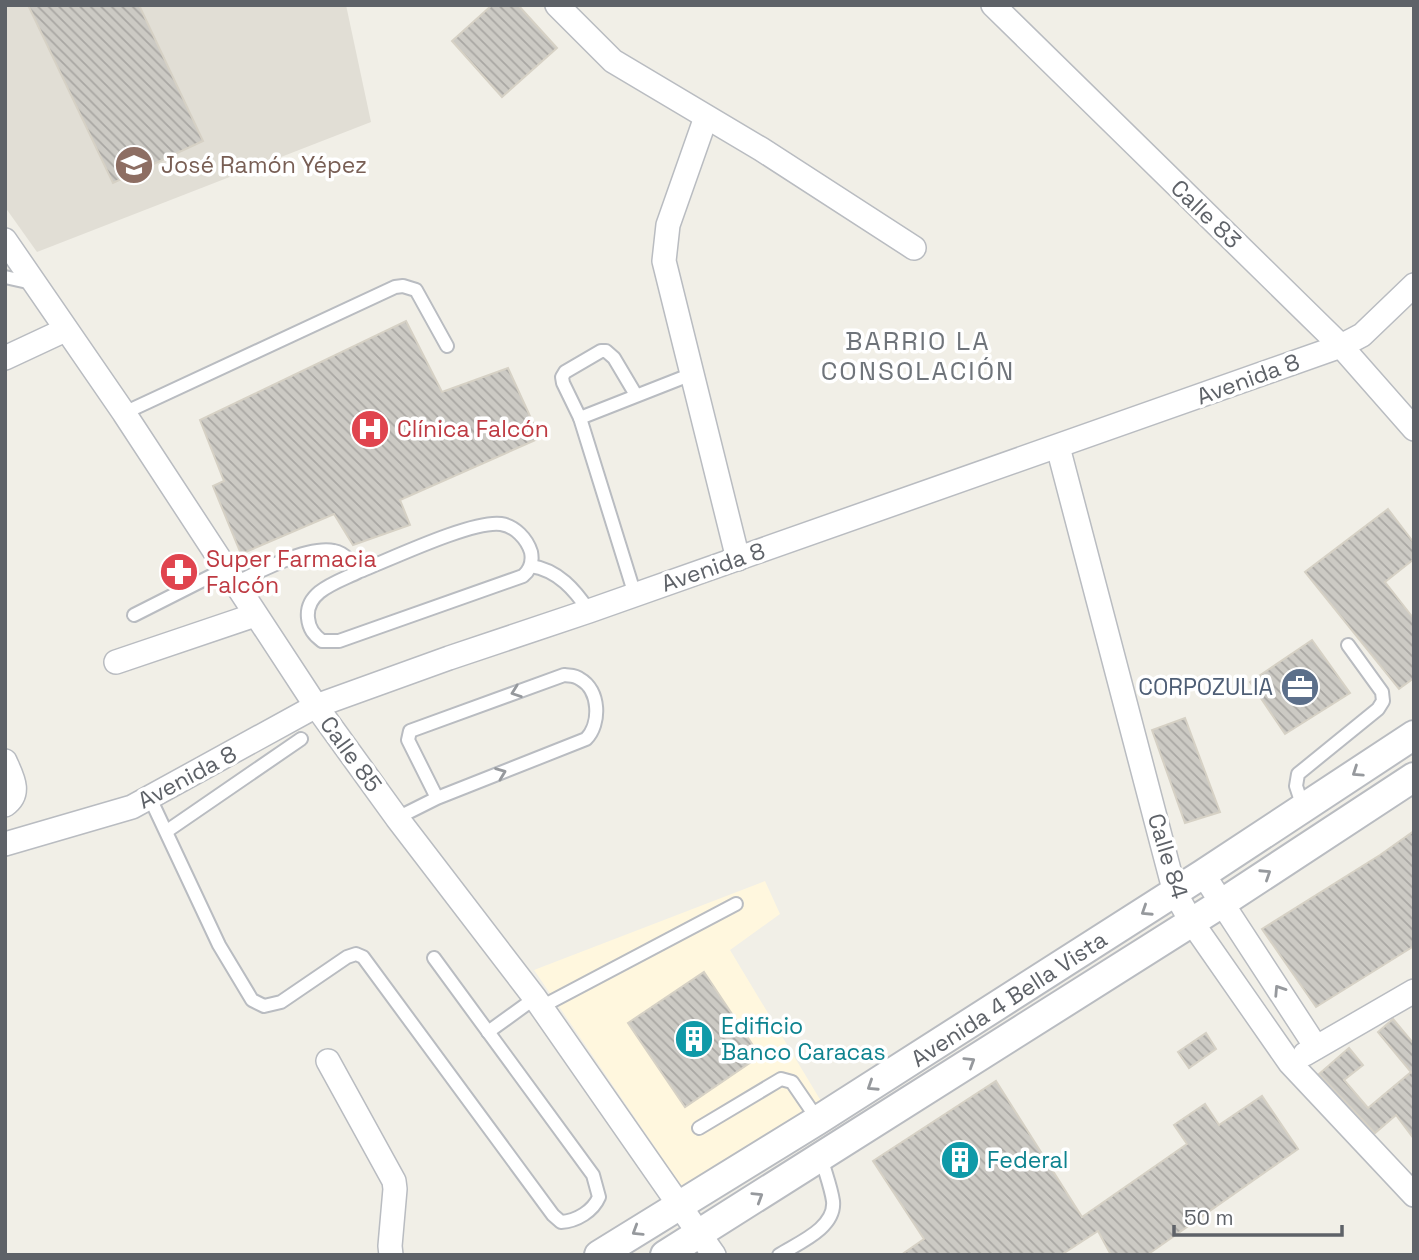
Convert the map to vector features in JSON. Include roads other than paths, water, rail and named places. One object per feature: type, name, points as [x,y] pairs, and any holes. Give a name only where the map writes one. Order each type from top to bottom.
[{"type":"street","points":[[557,5],[613,61],[761,149],[914,248]]},
{"type":"street","name":"Calle 83","points":[[993,5],[1341,346],[1414,429]]},
{"type":"street","points":[[706,117],[668,225],[664,261],[738,558]]},
{"type":"street","name":"Calle 85","points":[[5,240],[124,413],[316,706],[397,818],[538,1003],[707,1244]]},
{"type":"street","name":"Avenida 8","points":[[5,844],[117,812],[150,798],[316,706],[1341,346],[1363,335],[1414,285]]},
{"type":"street","points":[[5,358],[65,330]]},
{"type":"street","name":"Calle 84","points":[[1058,447],[1175,892],[1191,921],[1290,1063],[1414,1195]]},
{"type":"street","points":[[117,662],[255,615]]},
{"type":"street","name":"Avenida 4 Bella Vista","points":[[599,1255],[818,1120],[1203,874],[1414,735]]},
{"type":"street","points":[[5,761],[16,789],[12,800],[5,806]]},
{"type":"street","name":"Avenida 4 Bella Vista","points":[[665,1255],[707,1244],[821,1157],[1222,903],[1414,777]]},
{"type":"street","name":"Calle 84","points":[[1203,874],[1316,1047]]},
{"type":"street","points":[[1290,1063],[1414,991]]},
{"type":"street","points":[[328,1061],[394,1181],[391,1255]]},
{"type":"lane","points":[[5,277],[34,283]]},
{"type":"lane","points":[[124,413],[403,285],[416,290],[447,346]]},
{"type":"lane","points":[[635,595],[580,418],[562,377],[565,372],[601,351],[606,351],[614,358],[636,395]]},
{"type":"lane","points":[[580,418],[692,374]]},
{"type":"lane","points":[[494,523],[511,526],[519,533],[531,554],[528,572],[517,579],[339,641],[322,641],[309,625],[307,614],[311,601],[318,592],[358,572],[463,530],[494,523]]},
{"type":"lane","points":[[134,615],[230,576],[325,550],[345,556],[358,572]]},
{"type":"lane","points":[[531,566],[565,580],[589,611]]},
{"type":"lane","points":[[1304,808],[1296,786],[1298,774],[1378,709],[1383,701],[1382,692],[1348,645]]},
{"type":"lane","points":[[397,818],[438,798],[586,739],[596,724],[596,711],[584,680],[564,675],[411,731],[408,740],[438,798]]},
{"type":"lane","points":[[167,831],[300,740]]},
{"type":"lane","points":[[150,798],[219,945],[252,1000],[264,1006],[281,1002],[347,957],[356,954],[363,957],[553,1215],[561,1222],[572,1222],[595,1206],[599,1197],[593,1175],[434,958]]},
{"type":"lane","points":[[488,1032],[538,1003],[736,904]]},
{"type":"lane","points":[[699,1128],[781,1079],[792,1082],[818,1120]]},
{"type":"lane","points":[[779,1255],[827,1223],[832,1213],[833,1201],[821,1157]]},
{"type":"place","name":"José Ramón Yépez","points":[[134,165]]},
{"type":"place","name":"Clínica Falcón","points":[[370,429]]},
{"type":"place","name":"Super Farmacia Falcón","points":[[179,572]]},
{"type":"place","name":"CORPOZULIA","points":[[1300,687]]},
{"type":"place","name":"Edificio Banco Caracas","points":[[694,1039]]},
{"type":"place","name":"Federal","points":[[960,1160]]},
{"type":"district","name":"BARRIO LA CONSOLACIÓN","points":[[918,356]]}]
